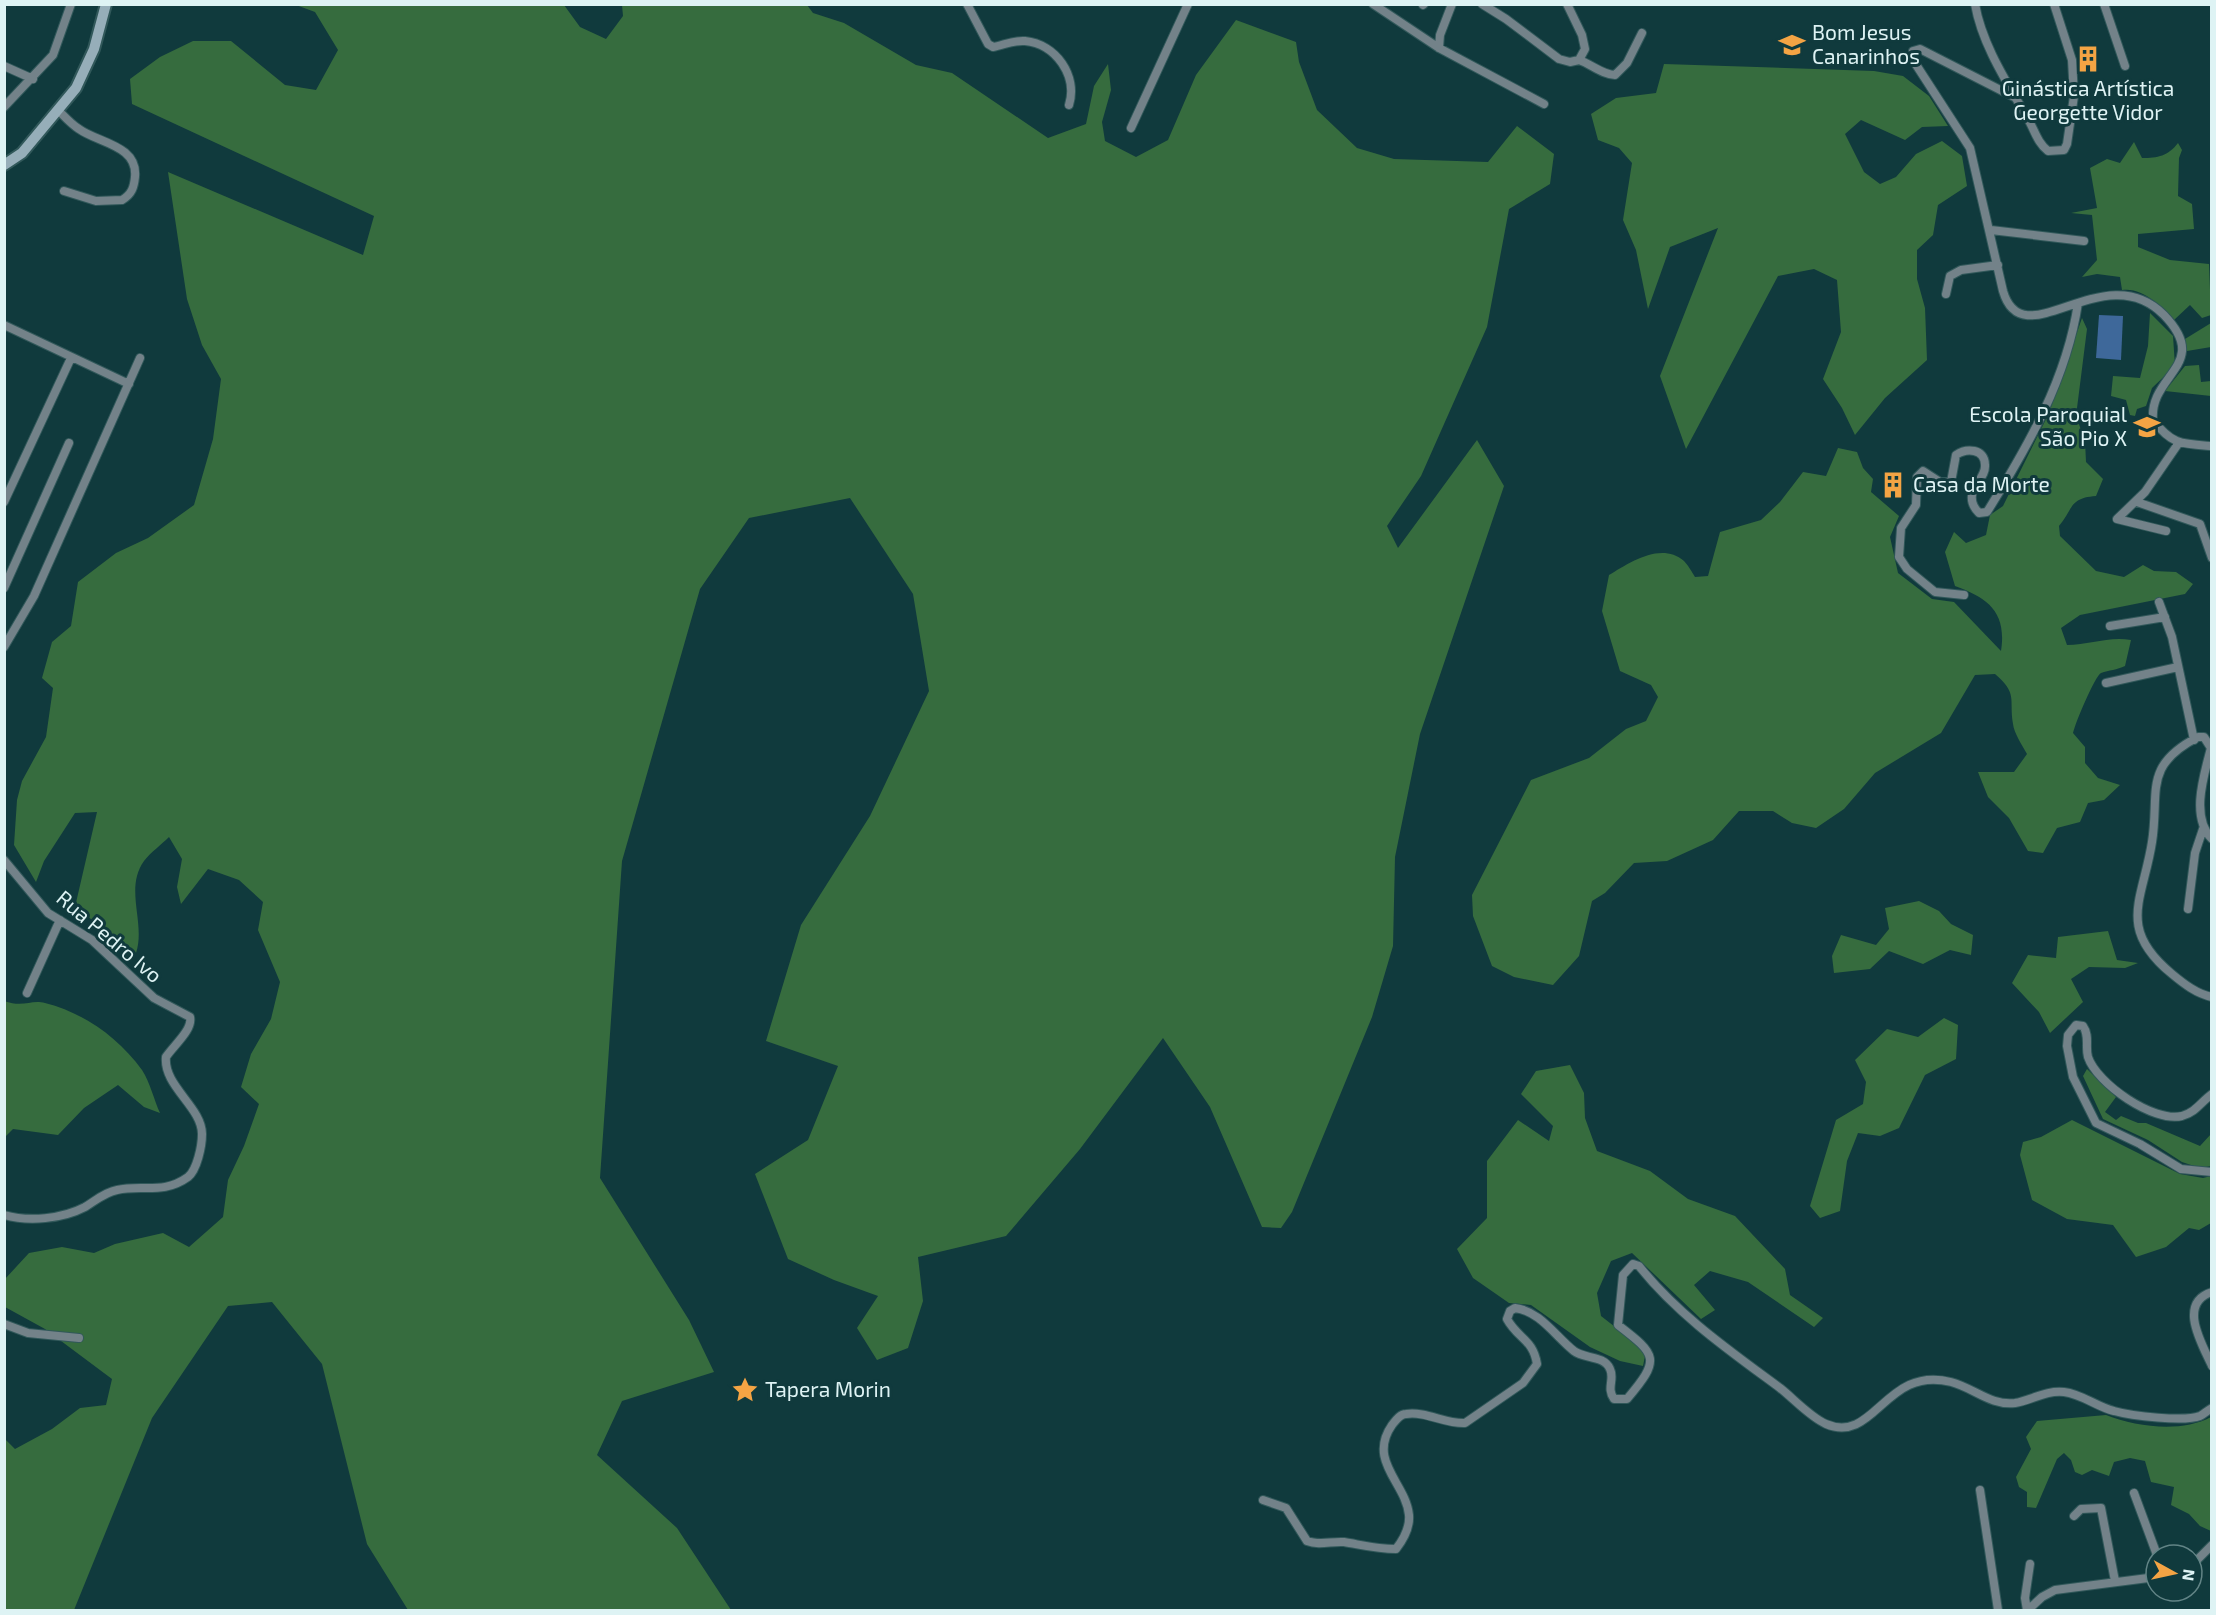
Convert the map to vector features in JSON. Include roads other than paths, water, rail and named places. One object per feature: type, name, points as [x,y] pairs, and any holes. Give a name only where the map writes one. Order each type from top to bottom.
[{"type":"street","points":[[4,107],[33,79],[53,55],[71,4]]},
{"type":"street","points":[[4,165],[22,153],[76,88],[88,65],[106,4]]},
{"type":"street","points":[[967,4],[988,44],[993,47],[1013,41],[1025,41],[1040,47],[1060,61],[1072,81],[1069,105]]},
{"type":"street","points":[[1131,128],[1188,4]]},
{"type":"street","points":[[1373,4],[1439,48],[1544,105]]},
{"type":"street","points":[[1439,48],[1440,35],[1452,4]]},
{"type":"street","points":[[1482,4],[1559,59],[1570,62],[1579,60],[1593,64],[1606,74],[1615,75],[1627,63],[1642,33]]},
{"type":"street","points":[[1567,4],[1585,43],[1585,49],[1579,60]]},
{"type":"street","points":[[1975,4],[1981,26],[2014,97],[2043,147],[2048,151],[2064,150],[2067,144],[2074,96],[2072,60],[2054,4]]},
{"type":"street","points":[[2104,4],[2126,66]]},
{"type":"street","points":[[2014,97],[1920,49],[1913,51],[1913,60],[1970,148],[1991,230],[2005,299],[2016,313],[2033,317],[2095,296],[2111,294],[2137,296],[2153,306],[2177,331],[2182,341],[2181,361],[2156,394],[2152,411],[2153,420],[2178,444],[2211,446]]},
{"type":"street","points":[[4,66],[33,79]]},
{"type":"street","points":[[58,110],[79,130],[121,150],[131,158],[135,172],[134,187],[122,200],[96,201],[64,190]]},
{"type":"street","points":[[1991,230],[2084,241]]},
{"type":"street","points":[[1946,294],[1950,276],[1960,270],[1998,265]]},
{"type":"street","points":[[1964,595],[1935,592],[1907,568],[1899,557],[1901,528],[1916,505],[1919,472],[1923,471],[1944,484],[1951,482],[1956,455],[1967,450],[1980,454],[1985,465],[1984,473],[1972,495],[1972,502],[1979,513],[1987,512],[2032,439],[2075,327],[2078,303]]},
{"type":"street","points":[[4,324],[129,384]]},
{"type":"street","points":[[4,502],[71,358]]},
{"type":"street","points":[[4,647],[34,596],[140,358]]},
{"type":"street","points":[[4,588],[69,443]]},
{"type":"street","points":[[2166,531],[2117,519],[2121,513],[2137,502],[2178,444]]},
{"type":"street","points":[[2137,502],[2200,524],[2211,558]]},
{"type":"street","points":[[2159,602],[2172,636],[2194,740]]},
{"type":"street","points":[[2110,626],[2165,616]]},
{"type":"street","points":[[2106,683],[2178,667]]},
{"type":"street","points":[[2188,909],[2196,846],[2203,829],[2200,801],[2211,748],[2204,737],[2194,740],[2163,764],[2156,776],[2153,835],[2137,905],[2137,929],[2152,955],[2164,968],[2192,989],[2211,997]]},
{"type":"street","points":[[2203,829],[2211,840]]},
{"type":"street","name":"Rua Pedro Ivo","points":[[4,860],[48,913],[92,940],[154,998],[190,1017],[188,1030],[169,1053],[165,1062],[168,1074],[199,1123],[202,1134],[195,1169],[190,1176],[167,1186],[148,1190],[118,1189],[83,1208],[35,1220],[4,1215]]},
{"type":"street","points":[[27,993],[60,920]]},
{"type":"street","points":[[2211,1094],[2193,1112],[2181,1116],[2163,1116],[2150,1111],[2102,1079],[2088,1056],[2087,1032],[2083,1026],[2071,1028],[2067,1046],[2073,1077],[2096,1123],[2140,1144],[2181,1169],[2211,1172]]},
{"type":"street","points":[[1263,1500],[1286,1508],[1307,1541],[1322,1545],[1342,1542],[1381,1549],[1396,1549],[1403,1540],[1409,1516],[1404,1497],[1390,1474],[1386,1461],[1387,1432],[1396,1419],[1404,1413],[1455,1424],[1465,1423],[1523,1383],[1537,1364],[1535,1352],[1529,1341],[1507,1319],[1510,1311],[1515,1308],[1538,1317],[1575,1352],[1607,1364],[1611,1370],[1610,1394],[1614,1399],[1627,1399],[1647,1374],[1650,1361],[1648,1350],[1641,1340],[1618,1325],[1623,1275],[1633,1264],[1640,1266],[1669,1300],[1739,1359],[1826,1424],[1847,1428],[1860,1424],[1899,1390],[1908,1384],[1926,1379],[1952,1382],[1995,1402],[2015,1403],[2052,1392],[2064,1392],[2078,1395],[2115,1412],[2153,1418],[2200,1416],[2211,1408]]},
{"type":"street","points":[[2211,1292],[2204,1295],[2196,1305],[2193,1315],[2196,1332],[2211,1366]]},
{"type":"street","points":[[4,1324],[28,1333],[79,1338]]},
{"type":"street","points":[[1980,1490],[1998,1611]]},
{"type":"street","points":[[2134,1493],[2153,1543]]},
{"type":"street","points":[[2074,1516],[2081,1509],[2101,1508],[2115,1581]]},
{"type":"street","points":[[2028,1611],[2025,1598],[2030,1564]]},
{"type":"street","points":[[2028,1611],[2042,1597],[2055,1590],[2144,1579]]},
{"type":"water","points":[[2099,315],[2123,316],[2121,360],[2096,358]]},
{"type":"place","name":"Bom Jesus Canarinhos","points":[[1792,45]]},
{"type":"place","name":"Ginástica Artística Georgette Vidor","points":[[2088,59]]},
{"type":"place","name":"Escola Paroquial São Pio X","points":[[2147,427]]},
{"type":"place","name":"Casa da Morte","points":[[1893,485]]},
{"type":"place","name":"Tapera Morin","points":[[745,1390]]}]
